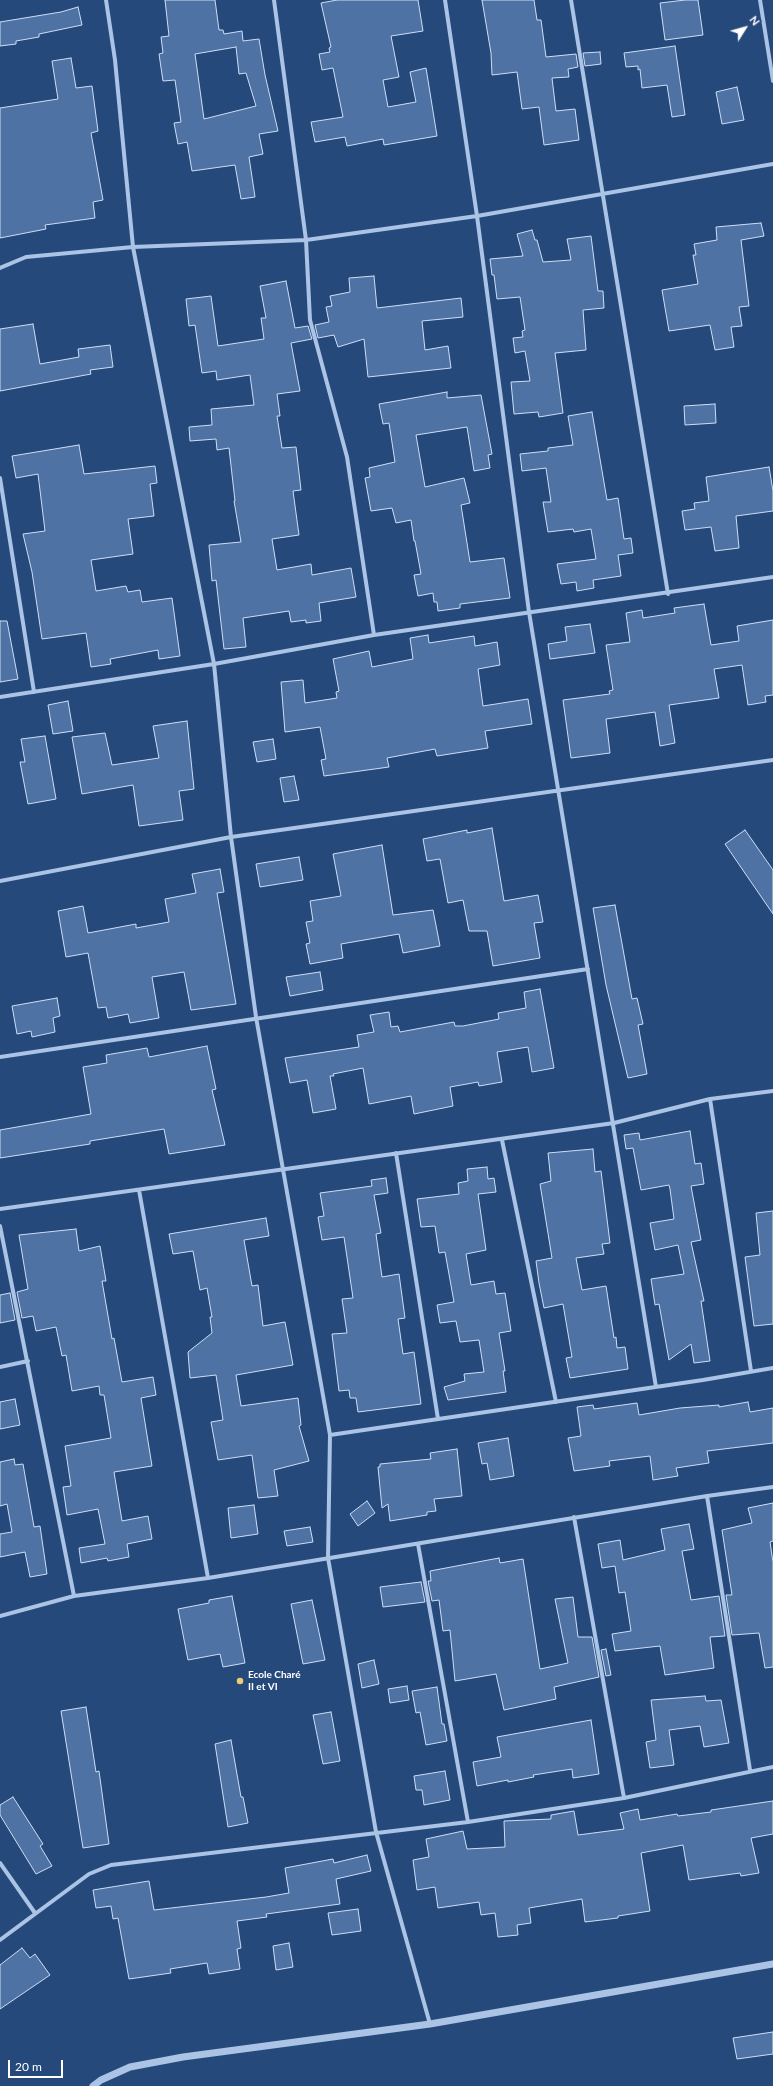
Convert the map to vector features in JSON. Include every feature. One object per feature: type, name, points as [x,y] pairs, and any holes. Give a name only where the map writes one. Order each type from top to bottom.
[{"type":"street","points":[[106,0],[115,60],[133,247],[214,664],[231,837],[256,1017],[330,1436],[328,1558],[376,1832],[430,2024]]},
{"type":"street","points":[[274,0],[306,240],[310,320],[347,457],[374,635]]},
{"type":"street","points":[[445,0],[477,216],[529,612],[557,792],[614,1123],[656,1387]]},
{"type":"street","points":[[571,0],[668,594]]},
{"type":"street","points":[[760,0],[773,81]]},
{"type":"street","points":[[0,268],[26,257],[133,247],[306,240],[477,216],[773,164]]},
{"type":"street","points":[[0,478],[34,692]]},
{"type":"street","points":[[0,697],[214,664],[374,635],[773,578]]},
{"type":"street","points":[[0,881],[231,837],[557,792],[773,760]]},
{"type":"street","points":[[0,1056],[588,969]]},
{"type":"street","points":[[0,1209],[396,1153],[502,1140],[614,1123],[710,1100],[773,1091]]},
{"type":"street","points":[[710,1100],[751,1371]]},
{"type":"street","points":[[502,1140],[556,1402]]},
{"type":"street","points":[[396,1153],[438,1419]]},
{"type":"street","points":[[139,1190],[208,1578]]},
{"type":"street","points":[[0,1226],[74,1596]]},
{"type":"street","points":[[0,1366],[28,1361]]},
{"type":"street","points":[[330,1436],[773,1368]]},
{"type":"street","points":[[0,1616],[74,1596],[208,1578],[574,1517],[773,1486]]},
{"type":"street","points":[[707,1496],[750,1770]]},
{"type":"street","points":[[574,1517],[624,1798]]},
{"type":"street","points":[[418,1544],[468,1822]]},
{"type":"street","points":[[0,1940],[89,1874],[111,1865],[468,1822],[624,1798],[750,1770],[773,1767]]},
{"type":"street","points":[[0,1863],[35,1913]]},
{"type":"street","points":[[93,2086],[101,2080],[130,2067],[183,2057],[430,2024],[773,1964]]},
{"type":"building","points":[[165,0],[215,0],[219,30],[223,30],[224,34],[242,31],[243,41],[259,39],[265,75],[278,131],[259,134],[263,154],[249,157],[255,197],[241,199],[235,165],[192,171],[187,142],[178,144],[174,123],[181,122],[175,80],[163,81],[159,54],[163,53],[161,37],[169,36]],"holes":[[[236,47],[239,74],[246,73],[256,106],[204,119],[195,54]]]},
{"type":"building","points":[[337,0],[418,0],[423,31],[391,36],[399,77],[383,80],[388,107],[416,102],[410,72],[426,68],[437,136],[384,145],[383,139],[347,146],[345,137],[315,142],[311,122],[343,117],[333,68],[322,70],[319,54],[330,52],[329,48],[331,47],[321,3]]},
{"type":"building","points":[[482,0],[534,0],[537,20],[541,20],[546,57],[576,54],[578,67],[568,69],[569,77],[552,78],[556,111],[575,109],[579,140],[544,145],[539,107],[522,109],[517,72],[492,75],[491,53]]},
{"type":"building","points":[[698,0],[703,35],[665,40],[660,3]]},
{"type":"building","points":[[78,7],[82,25],[39,34],[39,37],[16,41],[16,44],[0,46],[0,22],[61,12]]},
{"type":"building","points":[[675,46],[685,115],[672,117],[667,85],[642,88],[640,69],[638,70],[638,66],[626,67],[624,53]]},
{"type":"building","points":[[600,52],[601,64],[585,66],[583,53]]},
{"type":"building","points":[[71,58],[76,88],[92,86],[98,131],[91,133],[103,200],[93,202],[95,218],[45,225],[46,229],[0,238],[0,108],[58,99],[52,61]]},
{"type":"building","points":[[737,87],[744,120],[722,124],[716,92]]},
{"type":"building","points":[[761,223],[764,236],[741,240],[749,306],[739,307],[742,326],[731,327],[734,347],[715,350],[710,325],[669,331],[662,290],[698,284],[693,255],[696,255],[694,244],[717,240],[716,227]]},
{"type":"building","points":[[532,230],[535,240],[537,240],[543,262],[571,260],[567,239],[591,236],[598,291],[603,291],[604,308],[583,310],[586,350],[555,353],[563,413],[539,417],[538,412],[514,414],[511,382],[530,381],[525,351],[515,353],[513,338],[523,337],[522,331],[525,330],[520,297],[497,299],[490,259],[523,256],[517,234]]},
{"type":"building","points":[[374,276],[377,308],[461,298],[463,317],[422,321],[425,350],[448,346],[451,368],[368,377],[364,339],[338,347],[334,335],[318,338],[315,325],[329,322],[326,307],[332,306],[330,296],[350,292],[349,278]]},
{"type":"building","points":[[286,281],[295,328],[308,326],[312,339],[291,343],[300,391],[277,394],[280,416],[277,416],[282,448],[296,447],[301,490],[293,491],[299,535],[272,539],[277,570],[311,564],[312,575],[351,568],[356,597],[319,603],[321,621],[306,623],[306,620],[291,622],[289,611],[243,618],[246,647],[224,649],[216,580],[212,581],[209,545],[241,542],[234,501],[229,448],[217,450],[216,439],[190,441],[189,427],[212,425],[211,409],[254,405],[250,375],[217,380],[216,371],[202,373],[195,325],[189,326],[186,299],[211,296],[218,346],[264,339],[261,318],[266,318],[260,286]]},
{"type":"building","points":[[33,324],[40,364],[79,357],[78,349],[110,345],[113,367],[90,370],[91,374],[0,391],[0,329]]},
{"type":"building","points":[[447,392],[447,398],[481,395],[492,454],[488,455],[490,468],[474,471],[467,427],[416,435],[425,487],[464,478],[470,503],[461,505],[470,562],[504,558],[510,598],[460,604],[460,608],[438,611],[437,602],[434,602],[433,593],[418,596],[414,575],[421,574],[411,520],[396,523],[392,508],[371,511],[365,478],[370,477],[369,468],[395,462],[389,423],[383,424],[379,404]]},
{"type":"building","points":[[715,404],[716,423],[685,425],[684,406]]},
{"type":"building","points":[[592,412],[607,500],[618,498],[624,539],[631,538],[633,553],[618,555],[621,576],[593,580],[594,588],[577,591],[576,582],[561,584],[557,564],[596,559],[591,529],[574,532],[573,529],[548,532],[543,502],[551,502],[546,468],[522,471],[520,454],[548,451],[548,448],[573,445],[568,416]]},
{"type":"building","points":[[79,445],[84,474],[155,466],[157,483],[150,484],[154,516],[128,519],[133,554],[91,560],[96,591],[126,586],[128,592],[140,590],[142,602],[172,598],[180,656],[159,659],[158,650],[110,659],[111,664],[91,667],[86,633],[42,639],[32,572],[23,534],[45,531],[38,474],[16,478],[12,456]]},
{"type":"building","points":[[769,467],[773,491],[773,511],[736,516],[739,548],[715,551],[711,527],[685,530],[682,511],[695,509],[694,503],[709,501],[706,477]]},
{"type":"building","points":[[704,604],[711,645],[739,641],[737,626],[773,620],[773,695],[765,696],[766,702],[748,705],[742,665],[714,669],[719,698],[669,705],[675,743],[660,746],[655,712],[606,719],[610,753],[571,758],[563,700],[610,694],[609,691],[613,690],[606,645],[630,642],[626,613],[642,610],[643,618],[675,613],[674,608]]},
{"type":"building","points":[[0,621],[7,621],[18,679],[0,682]]},
{"type":"building","points":[[590,624],[595,653],[550,659],[548,644],[567,641],[565,627]]},
{"type":"building","points":[[428,635],[429,643],[474,636],[475,646],[497,642],[500,665],[478,669],[483,706],[528,699],[532,724],[485,731],[488,748],[437,756],[435,749],[387,758],[389,767],[324,776],[321,760],[326,759],[320,727],[285,732],[281,682],[303,680],[305,703],[337,698],[336,692],[339,691],[333,659],[369,651],[372,667],[413,659],[410,638]]},
{"type":"building","points":[[68,701],[73,731],[53,734],[48,705]]},
{"type":"building","points":[[187,721],[194,789],[179,791],[183,820],[139,826],[133,785],[82,794],[72,737],[105,733],[112,765],[159,758],[153,726]]},
{"type":"building","points":[[45,736],[56,799],[28,804],[20,762],[25,762],[21,739]]},
{"type":"building","points":[[273,739],[276,759],[257,762],[253,742]]},
{"type":"building","points":[[294,776],[299,800],[284,802],[280,778]]},
{"type":"building","points":[[492,828],[504,901],[538,895],[543,922],[534,923],[540,958],[493,966],[487,931],[469,931],[463,900],[448,903],[440,859],[427,861],[423,839],[467,830],[467,833]]},
{"type":"building","points":[[745,830],[773,870],[773,914],[725,844]]},
{"type":"building","points":[[382,845],[393,915],[433,910],[440,946],[403,953],[399,934],[341,944],[343,958],[310,964],[306,944],[310,943],[306,922],[313,921],[310,901],[341,896],[333,854]]},
{"type":"building","points":[[299,857],[303,880],[260,887],[256,864]]},
{"type":"building","points":[[220,869],[224,892],[217,893],[236,1004],[191,1010],[184,972],[152,977],[159,1018],[130,1023],[128,1014],[108,1018],[106,1007],[98,1008],[88,953],[66,957],[58,911],[83,906],[88,933],[136,924],[136,928],[169,922],[165,899],[196,893],[192,874]]},
{"type":"building","points":[[615,905],[632,999],[637,998],[643,1024],[638,1025],[647,1074],[628,1078],[606,985],[593,908]]},
{"type":"building","points":[[320,972],[323,990],[290,996],[286,977]]},
{"type":"building","points":[[540,989],[554,1068],[532,1072],[528,1047],[497,1052],[502,1082],[479,1086],[478,1082],[450,1087],[453,1106],[414,1114],[411,1096],[369,1104],[363,1068],[333,1074],[334,1076],[330,1076],[336,1109],[313,1113],[307,1080],[290,1083],[285,1058],[359,1047],[357,1035],[374,1032],[370,1015],[389,1012],[391,1027],[398,1026],[400,1032],[454,1022],[455,1026],[463,1026],[499,1019],[498,1013],[526,1008],[524,992]]},
{"type":"building","points":[[57,998],[60,1016],[53,1018],[55,1032],[32,1037],[31,1031],[17,1034],[12,1006]]},
{"type":"building","points":[[207,1046],[216,1089],[212,1090],[225,1145],[169,1154],[164,1129],[90,1141],[90,1144],[0,1158],[0,1130],[91,1114],[83,1067],[107,1063],[106,1055],[147,1048],[149,1057]]},
{"type":"building","points":[[690,1131],[695,1164],[701,1163],[704,1184],[691,1186],[701,1240],[691,1242],[704,1301],[701,1301],[710,1361],[694,1363],[691,1344],[669,1360],[659,1304],[655,1305],[651,1279],[684,1274],[678,1245],[655,1250],[650,1223],[674,1219],[669,1185],[641,1190],[633,1148],[626,1149],[624,1135],[639,1133],[640,1140]]},
{"type":"building","points":[[593,1149],[595,1172],[601,1171],[610,1243],[602,1244],[604,1254],[576,1258],[582,1290],[606,1286],[614,1338],[616,1337],[617,1348],[625,1347],[628,1369],[570,1378],[566,1358],[572,1357],[563,1304],[544,1308],[539,1283],[536,1261],[552,1258],[540,1184],[551,1181],[548,1153]]},
{"type":"building","points":[[487,1167],[488,1179],[494,1178],[496,1192],[478,1194],[486,1250],[466,1254],[471,1285],[494,1281],[496,1294],[505,1293],[511,1331],[499,1333],[505,1371],[503,1371],[506,1392],[448,1400],[444,1387],[465,1381],[464,1374],[484,1372],[479,1340],[460,1342],[456,1321],[440,1323],[437,1305],[454,1302],[445,1252],[439,1253],[435,1226],[421,1227],[417,1199],[459,1194],[458,1183],[468,1181],[467,1169]]},
{"type":"building","points":[[386,1178],[388,1193],[374,1195],[381,1233],[376,1234],[382,1277],[399,1274],[405,1318],[398,1319],[403,1354],[414,1352],[421,1404],[358,1412],[356,1398],[350,1398],[349,1390],[339,1391],[332,1334],[347,1333],[342,1299],[353,1298],[344,1237],[322,1240],[318,1217],[324,1216],[320,1193],[372,1186],[371,1180]]},
{"type":"building","points":[[773,1211],[773,1324],[754,1326],[745,1257],[760,1255],[756,1213]]},
{"type":"building","points":[[266,1218],[269,1236],[244,1240],[252,1286],[258,1285],[263,1326],[285,1322],[293,1365],[236,1375],[241,1406],[298,1398],[301,1425],[299,1426],[309,1461],[274,1470],[278,1496],[258,1498],[252,1455],[218,1460],[211,1422],[223,1420],[216,1375],[190,1378],[188,1352],[212,1333],[210,1317],[212,1317],[207,1288],[200,1290],[193,1251],[173,1254],[169,1234]]},
{"type":"building","points":[[76,1229],[79,1251],[100,1246],[106,1281],[102,1281],[112,1339],[114,1338],[122,1382],[153,1377],[156,1395],[141,1398],[152,1466],[114,1472],[122,1521],[148,1516],[152,1539],[127,1544],[129,1557],[108,1561],[107,1558],[81,1563],[79,1548],[105,1544],[98,1509],[67,1515],[63,1487],[71,1486],[65,1446],[111,1438],[104,1395],[100,1395],[99,1386],[72,1391],[66,1355],[62,1356],[56,1327],[36,1331],[33,1316],[22,1318],[17,1292],[28,1289],[19,1235]]},
{"type":"building","points":[[10,1293],[15,1320],[0,1323],[0,1295]]},
{"type":"building","points":[[15,1399],[20,1425],[0,1429],[0,1402]]},
{"type":"building","points":[[748,1402],[750,1412],[773,1408],[773,1443],[707,1451],[709,1463],[676,1468],[678,1476],[653,1480],[650,1456],[609,1461],[610,1466],[574,1471],[568,1438],[581,1436],[577,1407],[593,1405],[594,1409],[637,1403],[639,1415],[680,1408],[719,1405],[719,1407]]},
{"type":"building","points":[[508,1438],[514,1476],[490,1480],[487,1463],[482,1464],[478,1443]]},
{"type":"building","points":[[457,1449],[462,1496],[434,1499],[436,1511],[427,1512],[427,1515],[390,1521],[388,1504],[382,1508],[378,1467],[380,1467],[380,1464],[431,1459],[430,1453]]},
{"type":"building","points":[[14,1459],[15,1465],[23,1464],[34,1527],[40,1526],[47,1574],[30,1577],[25,1552],[0,1557],[0,1534],[12,1532],[7,1504],[0,1506],[0,1462]]},
{"type":"building","points":[[367,1501],[375,1513],[358,1526],[350,1514]]},
{"type":"building","points":[[773,1503],[773,1541],[770,1542],[773,1562],[773,1667],[765,1668],[759,1633],[732,1635],[726,1595],[732,1595],[722,1530],[752,1523],[748,1508]]},
{"type":"building","points":[[254,1505],[258,1534],[231,1538],[228,1508]]},
{"type":"building","points":[[689,1524],[694,1549],[682,1551],[691,1600],[719,1596],[725,1636],[710,1637],[714,1668],[665,1675],[660,1646],[615,1651],[612,1634],[631,1631],[625,1592],[619,1593],[615,1566],[602,1568],[598,1544],[620,1540],[623,1560],[665,1550],[661,1529]]},
{"type":"building","points":[[310,1527],[313,1542],[287,1546],[284,1531]]},
{"type":"building","points":[[499,1558],[500,1563],[523,1559],[540,1669],[568,1663],[555,1599],[573,1597],[578,1637],[592,1637],[599,1677],[554,1687],[556,1699],[504,1710],[496,1674],[455,1681],[450,1630],[443,1631],[439,1600],[432,1601],[428,1581],[431,1581],[430,1571]]},
{"type":"building","points":[[421,1582],[425,1602],[383,1607],[380,1587]]},
{"type":"building","points":[[232,1596],[245,1663],[223,1667],[220,1654],[188,1660],[178,1609],[209,1603],[209,1600]]},
{"type":"building","points":[[312,1600],[325,1660],[303,1664],[291,1604]]},
{"type":"building","points":[[606,1649],[611,1675],[606,1676],[601,1650]]},
{"type":"building","points":[[374,1660],[379,1684],[362,1688],[358,1664]]},
{"type":"building","points":[[407,1686],[409,1700],[390,1703],[388,1689]]},
{"type":"building","points":[[437,1687],[442,1724],[444,1724],[447,1741],[426,1745],[420,1712],[416,1713],[412,1691]]},
{"type":"building","points":[[705,1696],[706,1701],[721,1700],[729,1743],[704,1747],[700,1726],[669,1730],[674,1765],[650,1768],[646,1742],[656,1740],[651,1700]]},
{"type":"building","points":[[86,1707],[96,1772],[99,1771],[109,1844],[83,1848],[61,1711]]},
{"type":"building","points":[[331,1712],[340,1761],[323,1764],[313,1715]]},
{"type":"building","points":[[591,1720],[599,1774],[573,1778],[572,1769],[533,1775],[534,1777],[508,1782],[508,1780],[477,1786],[473,1762],[501,1757],[497,1737]]},
{"type":"building","points":[[231,1740],[241,1797],[243,1797],[248,1823],[228,1827],[215,1744]]},
{"type":"building","points":[[445,1771],[450,1800],[424,1805],[422,1790],[416,1790],[414,1776]]},
{"type":"building","points":[[13,1797],[43,1844],[40,1846],[52,1866],[36,1874],[0,1815],[0,1805]]},
{"type":"building","points":[[773,1801],[773,1834],[751,1838],[759,1873],[741,1876],[740,1873],[689,1880],[683,1845],[641,1853],[650,1911],[618,1916],[618,1918],[585,1922],[582,1899],[529,1908],[531,1923],[517,1925],[518,1935],[498,1937],[495,1913],[481,1915],[479,1902],[438,1908],[435,1887],[417,1890],[413,1860],[429,1857],[426,1839],[463,1831],[467,1849],[505,1847],[504,1821],[551,1819],[551,1815],[574,1811],[578,1835],[624,1829],[620,1813],[638,1809],[640,1820],[677,1814],[678,1816],[711,1812],[711,1810]]},
{"type":"building","points":[[367,1855],[371,1871],[336,1879],[340,1904],[266,1914],[267,1917],[237,1921],[241,1948],[237,1949],[240,1969],[209,1974],[207,1963],[170,1969],[171,1973],[129,1979],[118,1918],[113,1919],[111,1906],[96,1908],[93,1890],[149,1881],[154,1910],[266,1897],[289,1893],[285,1868],[333,1859],[334,1863]]},
{"type":"building","points":[[358,1909],[361,1931],[332,1935],[328,1913]]},
{"type":"building","points":[[289,1943],[293,1967],[276,1970],[273,1946]]},
{"type":"building","points":[[22,1948],[30,1958],[35,1954],[50,1975],[0,2009],[0,1965]]},
{"type":"building","points":[[773,2032],[773,2054],[737,2059],[733,2038]]},
{"type":"place","name":"Ecole Charé II et VI","points":[[240,1681]]}]
